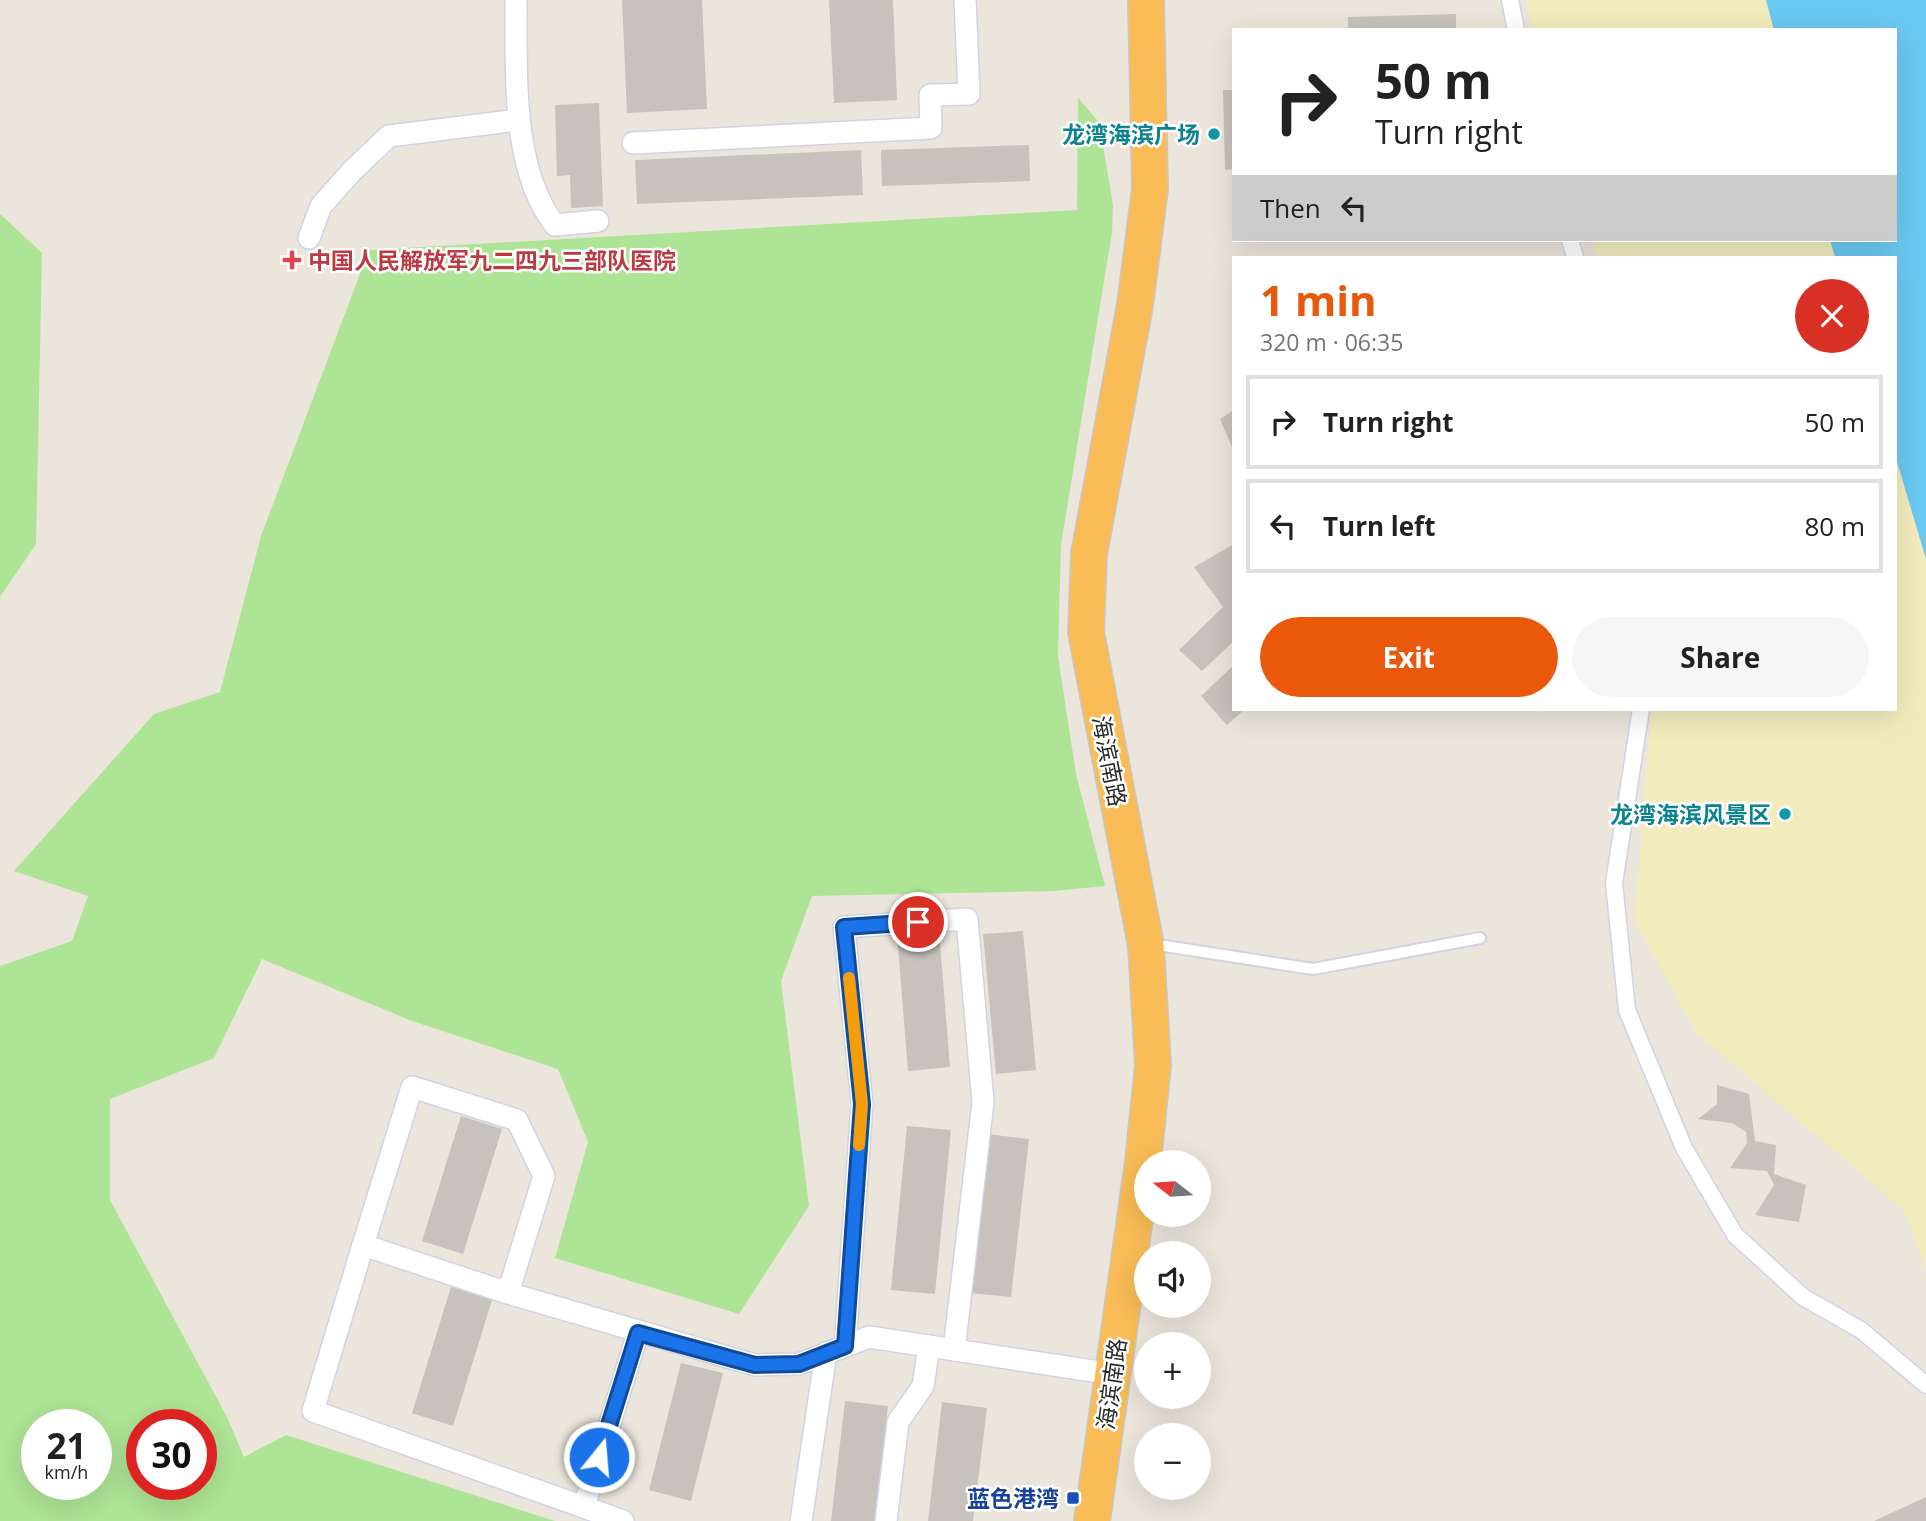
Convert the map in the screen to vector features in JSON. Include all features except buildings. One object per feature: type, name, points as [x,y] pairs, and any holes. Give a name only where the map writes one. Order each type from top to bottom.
[{"type":"highway","name":"海滨南路","points":[[1092,1521],[1143,1162],[1153,1065],[1146,946],[1086,632],[1089,554],[1135,304],[1150,189],[1146,0]]},
{"type":"highway","name":"海滨南路","points":[[1163,1150],[1169,1061],[1165,946],[1118,713],[1107,632],[1107,557],[1170,191],[1166,0]]},
{"type":"highway","name":"海滨南路","points":[[1111,1521],[1140,1318]]},
{"type":"street","points":[[516,0],[518,120],[541,207],[555,225],[598,221]]},
{"type":"street","points":[[633,143],[931,128],[930,95],[969,94],[965,0]]},
{"type":"street","points":[[1510,0],[1516,28]]},
{"type":"street","points":[[309,237],[321,206],[352,171],[389,136],[518,120]]},
{"type":"street","points":[[1641,711],[1614,883],[1627,1010],[1679,1135],[1735,1235],[1803,1297],[1861,1330],[1926,1385]]},
{"type":"street","points":[[802,1521],[836,1350],[862,1104],[844,927],[967,919],[983,1102],[954,1350]]},
{"type":"street","points":[[508,1293],[544,1176],[517,1120],[412,1087],[313,1411],[623,1521]]},
{"type":"street","points":[[363,1245],[638,1333],[755,1365],[799,1364],[869,1337],[1112,1374]]},
{"type":"street","points":[[584,1507],[638,1333]]},
{"type":"street","points":[[886,1521],[898,1422],[923,1385],[929,1346]]},
{"type":"lane","points":[[1165,946],[1313,969],[1480,938]]},
{"type":"green space","points":[[1078,98],[1099,122],[1113,205],[1112,232],[1061,545],[1058,656],[1076,774],[1105,886],[1054,891],[812,896],[781,981],[809,1206],[739,1314],[555,1258],[588,1142],[558,1069],[412,1021],[262,959],[214,1058],[110,1099],[110,1200],[227,1417],[244,1457],[286,1435],[555,1521],[0,1521],[0,966],[72,941],[88,896],[14,871],[154,714],[220,692],[261,536],[369,250],[1077,210]]},
{"type":"green space","points":[[0,214],[42,253],[36,544],[0,597]]},
{"type":"sand","points":[[1527,0],[1766,0],[1773,28],[1533,28]]},
{"type":"sand","points":[[1592,242],[1831,242],[1835,256],[1596,256]]},
{"type":"sand","name":"龙湾海滨风景区","points":[[1897,462],[1926,559],[1926,1271],[1904,1210],[1696,1033],[1634,920],[1652,711],[1897,711]]},
{"type":"water","points":[[1766,0],[1926,0],[1926,559],[1897,462],[1897,256],[1835,256],[1831,242],[1897,242],[1897,28],[1773,28]]},
{"type":"slow traffic","points":[[849,978],[862,1104],[859,1145]]},
{"type":"place","name":"龙湾海滨广场","points":[[1214,134]]},
{"type":"place","name":"中国人民解放军九二四九三部队医院","points":[[292,260]]},
{"type":"place","name":"龙湾海滨风景区","points":[[1785,814]]},
{"type":"place","name":"蓝色港湾","points":[[1073,1498]]},
{"type":"route","points":[[599,1457],[638,1333],[755,1365],[799,1364],[845,1346],[862,1104],[844,927],[918,922]]}]
